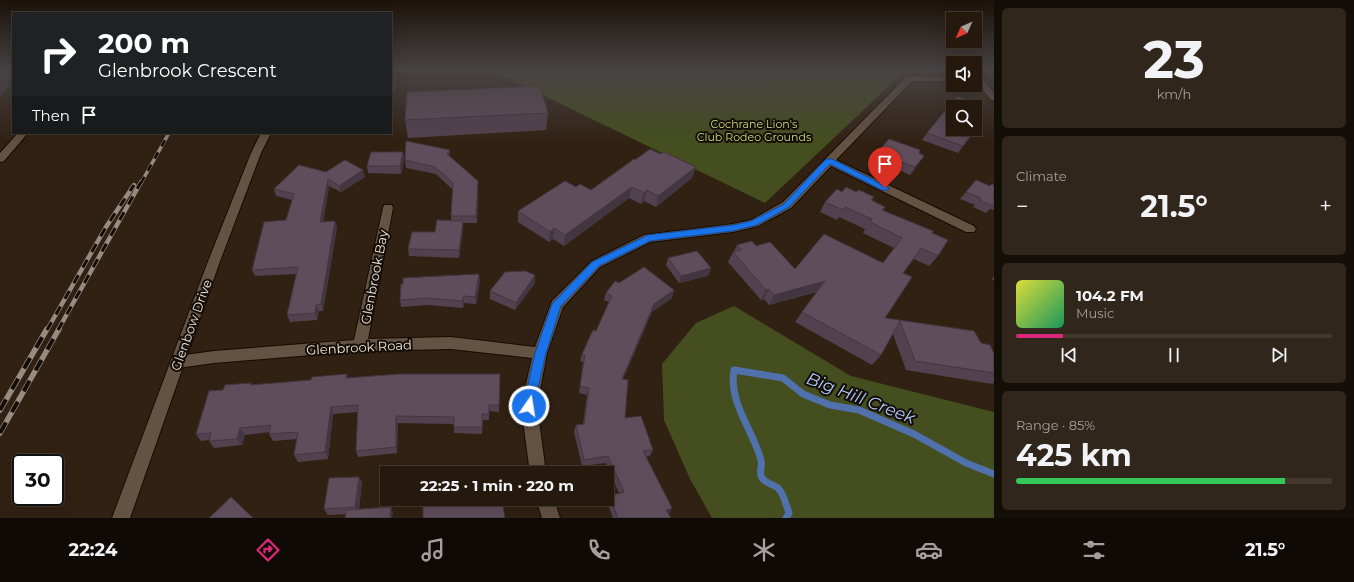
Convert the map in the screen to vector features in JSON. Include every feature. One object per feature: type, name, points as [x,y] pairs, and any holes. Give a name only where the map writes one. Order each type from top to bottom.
[{"type":"street","points":[[537,466],[529,406],[540,353],[557,304],[596,264],[648,238],[733,228],[754,223],[786,206],[894,94]]},
{"type":"street","points":[[0,158],[22,134]]},
{"type":"street","name":"Glenbow Drive","points":[[121,518],[213,264],[266,134]]},
{"type":"street","points":[[829,161],[970,229]]},
{"type":"street","name":"Glenbrook Bay","points":[[360,345],[388,208]]},
{"type":"street","name":"Glenbrook Road","points":[[178,362],[214,357],[360,345],[451,343],[540,353]]},
{"type":"street","points":[[547,506],[551,518]]},
{"type":"green space","name":"Cochrane Lion's Club Rodeo Grounds","points":[[541,94],[880,94],[765,203]]},
{"type":"green space","points":[[734,306],[851,376],[994,412],[994,518],[712,518],[690,479],[664,420],[662,364],[696,323]]},
{"type":"building","points":[[407,94],[542,94],[548,113],[405,120]]},
{"type":"building","points":[[957,96],[968,100],[954,100]]},
{"type":"building","points":[[946,110],[946,136],[971,136],[963,146],[927,133]]},
{"type":"building","points":[[889,139],[920,150],[919,153],[924,156],[915,167],[901,162],[899,165],[884,159],[886,156],[877,153]]},
{"type":"building","points":[[406,141],[450,150],[447,154],[478,181],[476,216],[451,216],[453,183],[435,167],[405,160]]},
{"type":"building","points":[[650,149],[661,154],[664,152],[696,167],[658,196],[647,190],[644,193],[632,187],[565,235],[554,228],[550,232],[518,211],[565,181],[576,187],[580,184],[591,190]]},
{"type":"building","points":[[371,152],[403,152],[400,166],[367,166]]},
{"type":"building","points":[[345,160],[363,170],[339,186],[328,179],[320,222],[335,221],[321,304],[316,305],[315,313],[287,315],[298,267],[252,270],[264,222],[286,220],[294,194],[274,189],[299,165],[326,172]]},
{"type":"building","points":[[976,180],[990,186],[992,184],[994,185],[993,206],[979,200],[981,198],[966,192]]},
{"type":"building","points":[[846,187],[856,192],[859,190],[874,197],[871,200],[885,207],[882,210],[933,231],[932,233],[948,240],[938,256],[921,248],[903,273],[912,277],[885,318],[974,331],[981,343],[990,345],[994,354],[994,373],[915,361],[900,321],[881,355],[802,312],[825,281],[774,295],[769,289],[766,290],[733,252],[741,250],[737,245],[752,241],[756,246],[770,242],[795,269],[824,234],[883,263],[902,238],[870,222],[872,219],[845,207],[843,210],[825,202],[837,189],[842,192]]},
{"type":"building","points":[[437,220],[463,221],[459,250],[408,249],[412,232],[435,232]]},
{"type":"building","points":[[697,251],[711,268],[681,276],[668,258]]},
{"type":"building","points":[[644,267],[674,290],[654,304],[622,379],[628,380],[625,418],[641,416],[653,450],[643,451],[672,508],[666,510],[671,518],[618,518],[613,506],[614,495],[624,492],[614,470],[614,466],[612,466],[608,456],[584,460],[576,425],[584,424],[589,388],[580,386],[585,355],[582,354],[593,330],[596,331],[612,296],[606,293],[615,281],[619,283]]},
{"type":"building","points":[[525,271],[535,275],[516,303],[490,291],[505,272]]},
{"type":"building","points":[[479,274],[475,297],[464,296],[462,301],[427,298],[400,300],[403,278]]},
{"type":"building","points":[[347,374],[346,378],[400,374],[500,374],[499,405],[489,405],[489,414],[482,414],[482,427],[454,427],[454,417],[396,416],[396,447],[356,451],[358,405],[331,407],[325,452],[294,455],[298,432],[269,434],[271,425],[240,428],[237,439],[209,441],[211,433],[196,434],[209,391],[223,390],[225,385],[251,383],[250,385],[311,380],[312,377]]},
{"type":"building","points":[[359,477],[355,507],[324,509],[329,478]]},
{"type":"building","points":[[231,497],[253,518],[209,518]]},
{"type":"building","points":[[423,506],[503,506],[505,518],[423,518]]},
{"type":"building","points":[[391,507],[390,518],[345,518],[346,510]]},
{"type":"waterway","name":"Big Hill Creek","points":[[786,518],[789,513],[782,493],[778,488],[765,482],[760,474],[761,460],[738,405],[733,382],[734,370],[783,378],[803,394],[830,405],[859,410],[914,434],[966,463],[994,474]]},
{"type":"railway","points":[[141,183],[168,134]]},
{"type":"railway","points":[[58,330],[141,182]]},
{"type":"railway","points":[[47,330],[106,227],[134,185]]},
{"type":"railway","points":[[0,410],[47,329]]},
{"type":"railway","points":[[0,433],[59,329]]},
{"type":"route","points":[[529,406],[540,353],[557,304],[596,264],[648,238],[733,228],[754,223],[786,206],[829,161],[885,188]]}]
